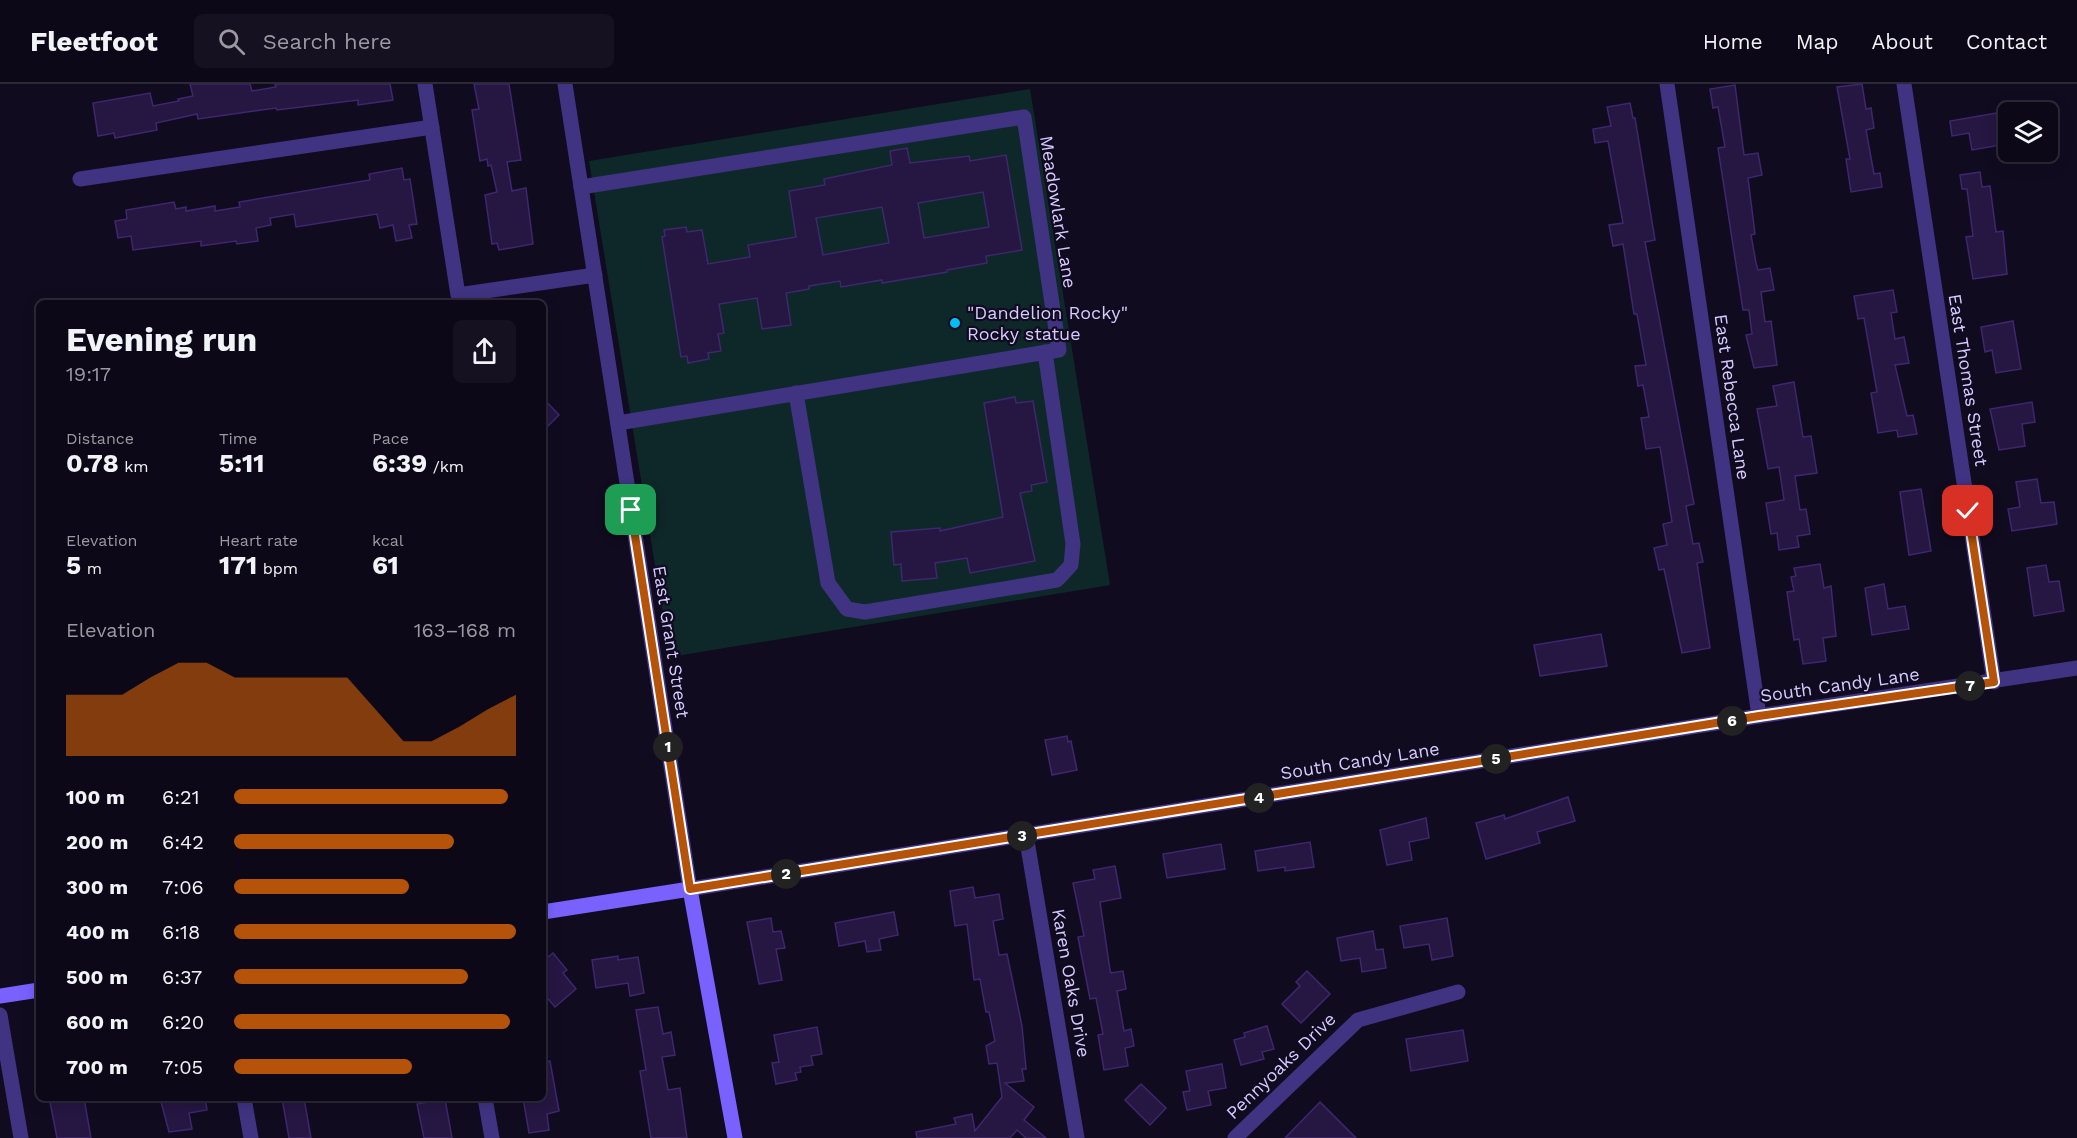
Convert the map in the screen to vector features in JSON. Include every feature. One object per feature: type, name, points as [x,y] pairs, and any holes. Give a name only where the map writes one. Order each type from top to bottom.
[{"type":"main road","name":"South Candy Lane","points":[[546,912],[690,889]]},
{"type":"main road","name":"East Grant Street","points":[[690,889],[735,1138]]},
{"type":"main road","points":[[0,996],[36,990]]},
{"type":"street","points":[[425,84],[458,295],[595,275]]},
{"type":"street","name":"East Grant Street","points":[[565,84],[690,889]]},
{"type":"street","name":"East Rebecca Lane","points":[[1667,84],[1759,716]]},
{"type":"street","name":"East Thomas Street","points":[[1904,84],[1994,682]]},
{"type":"street","name":"Meadowlark Lane","points":[[581,187],[1024,117],[1059,350],[1045,352]]},
{"type":"street","points":[[80,179],[432,127]]},
{"type":"street","points":[[618,423],[796,393],[1045,352],[1073,544],[1071,565],[1057,580],[865,612],[847,609],[828,583],[796,393]]},
{"type":"street","name":"South Candy Lane","points":[[690,889],[1759,716],[2077,668]]},
{"type":"street","name":"Karen Oaks Drive","points":[[1026,836],[1077,1138]]},
{"type":"street","name":"Pennyoaks Drive","points":[[1235,1138],[1358,1020],[1458,992]]},
{"type":"street","points":[[0,1015],[21,1138]]},
{"type":"street","points":[[245,1101],[251,1138]]},
{"type":"street","points":[[486,1101],[492,1138]]},
{"type":"green space","points":[[1030,89],[1110,585],[670,657],[589,161]]},
{"type":"building","points":[[190,84],[250,84],[252,91],[276,87],[275,84],[390,84],[393,100],[358,105],[358,100],[198,119],[197,114],[156,123],[157,130],[115,138],[114,133],[98,136],[93,103],[150,93],[153,106],[179,101],[178,99],[193,96]]},
{"type":"building","points":[[474,84],[509,84],[521,160],[507,162],[512,191],[526,188],[533,244],[499,250],[497,243],[492,244],[485,195],[497,192],[491,165],[488,166],[487,159],[480,161],[472,110],[479,109]]},
{"type":"building","points":[[1862,84],[1866,109],[1871,108],[1874,128],[1866,130],[1874,174],[1880,173],[1882,187],[1851,192],[1846,159],[1850,159],[1837,87]]},
{"type":"building","points":[[1735,85],[1744,155],[1758,153],[1762,175],[1748,178],[1755,234],[1751,235],[1756,263],[1758,270],[1770,268],[1774,290],[1761,292],[1765,322],[1771,321],[1777,365],[1754,368],[1746,335],[1752,334],[1749,310],[1743,310],[1718,148],[1725,147],[1718,107],[1713,108],[1710,89]]},
{"type":"building","points":[[1630,103],[1633,118],[1635,118],[1655,240],[1645,242],[1694,504],[1686,506],[1693,544],[1699,543],[1703,562],[1697,563],[1710,648],[1682,653],[1664,569],[1659,570],[1654,548],[1667,545],[1663,524],[1672,522],[1660,447],[1646,449],[1641,418],[1649,417],[1643,385],[1638,386],[1635,366],[1646,365],[1637,314],[1634,314],[1623,244],[1613,246],[1609,225],[1623,223],[1608,141],[1595,143],[1593,129],[1611,126],[1607,107]]},
{"type":"building","points":[[1996,113],[1998,146],[1972,150],[1969,133],[1952,136],[1950,121]]},
{"type":"building","points":[[907,148],[910,163],[969,156],[970,161],[1006,155],[1022,250],[986,256],[987,263],[947,270],[947,272],[841,287],[840,281],[809,286],[809,289],[786,293],[791,325],[762,329],[757,298],[719,304],[724,333],[718,334],[721,351],[708,353],[709,359],[688,363],[687,356],[681,357],[662,237],[665,236],[664,230],[686,227],[687,232],[702,230],[708,264],[750,257],[748,245],[796,237],[789,191],[825,185],[824,179],[892,165],[890,151]],"holes":[[[983,192],[989,227],[924,238],[918,203]],[[882,207],[889,243],[823,255],[816,218]]]},
{"type":"building","points":[[402,168],[404,180],[410,179],[417,224],[409,225],[412,238],[396,241],[393,225],[380,228],[377,214],[296,227],[294,214],[270,218],[271,225],[256,228],[258,241],[237,244],[236,241],[201,246],[201,241],[133,250],[131,236],[118,238],[115,221],[127,219],[126,210],[174,202],[176,209],[186,207],[186,211],[215,206],[215,211],[240,207],[239,202],[370,180],[369,174]]},
{"type":"building","points":[[1980,172],[1982,187],[1990,186],[1996,232],[2003,231],[2007,274],[1973,279],[1966,237],[1973,236],[1967,189],[1962,189],[1960,175]]},
{"type":"building","points":[[1893,290],[1897,312],[1891,313],[1895,339],[1904,337],[1909,363],[1895,365],[1907,416],[1913,415],[1917,434],[1898,437],[1897,430],[1878,433],[1871,393],[1877,392],[1864,318],[1858,319],[1854,296]]},
{"type":"building","points":[[2013,321],[2021,369],[1996,373],[1992,350],[1985,352],[1981,327]]},
{"type":"building","points":[[1794,382],[1803,437],[1811,436],[1817,473],[1795,476],[1800,510],[1806,509],[1810,534],[1797,536],[1799,547],[1779,550],[1777,533],[1771,534],[1766,503],[1784,500],[1779,467],[1768,469],[1757,409],[1777,406],[1773,386]]},
{"type":"building","points":[[1015,397],[1016,403],[1033,401],[1047,482],[1031,485],[1032,491],[1020,493],[1035,561],[970,573],[967,558],[935,563],[937,578],[902,581],[901,564],[894,565],[891,532],[940,528],[940,531],[1003,517],[984,403]]},
{"type":"building","points":[[546,401],[559,415],[546,428]]},
{"type":"building","points":[[2032,402],[2035,422],[2022,424],[2025,446],[1999,450],[1990,409]]},
{"type":"building","points":[[2037,479],[2041,503],[2054,502],[2057,524],[2012,531],[2008,509],[2020,507],[2016,482]]},
{"type":"building","points":[[1921,489],[1931,551],[1909,555],[1900,492]]},
{"type":"building","points":[[1820,564],[1824,588],[1831,586],[1836,636],[1823,638],[1826,661],[1803,664],[1799,639],[1794,640],[1787,592],[1794,591],[1791,577],[1796,576],[1794,568]]},
{"type":"building","points":[[2046,565],[2049,582],[2059,581],[2064,611],[2034,616],[2027,568]]},
{"type":"building","points":[[1884,584],[1888,609],[1905,606],[1909,629],[1872,635],[1865,588]]},
{"type":"building","points":[[1601,634],[1607,666],[1540,676],[1534,645]]},
{"type":"building","points":[[1067,736],[1068,742],[1071,741],[1077,770],[1052,775],[1045,740]]},
{"type":"building","points":[[1568,797],[1575,821],[1537,832],[1540,843],[1486,859],[1476,823],[1504,815],[1505,819]]},
{"type":"building","points":[[1426,818],[1429,838],[1409,842],[1412,860],[1387,865],[1380,830]]},
{"type":"building","points":[[1310,842],[1314,867],[1285,871],[1285,867],[1258,871],[1255,851]]},
{"type":"building","points":[[1221,844],[1225,869],[1167,878],[1163,854]]},
{"type":"building","points":[[1115,866],[1121,898],[1100,902],[1111,973],[1123,971],[1126,989],[1117,991],[1124,1031],[1131,1029],[1134,1046],[1125,1048],[1128,1066],[1104,1070],[1098,1035],[1103,1034],[1096,998],[1090,999],[1078,937],[1084,936],[1073,883],[1095,879],[1093,870]]},
{"type":"building","points":[[973,887],[975,898],[999,894],[1003,919],[993,921],[999,955],[1007,954],[1022,1026],[1026,1069],[1022,1069],[1024,1081],[1005,1083],[1034,1107],[1024,1120],[1046,1138],[1026,1138],[1017,1130],[1010,1138],[917,1138],[916,1132],[956,1124],[954,1118],[972,1114],[975,1131],[1002,1097],[997,1063],[989,1064],[986,1046],[995,1041],[989,1012],[986,1012],[980,979],[974,980],[967,924],[955,926],[950,891]]},
{"type":"building","points":[[894,912],[898,935],[879,939],[881,950],[867,952],[865,941],[839,946],[835,923]]},
{"type":"building","points":[[771,918],[773,932],[781,931],[785,948],[776,949],[782,980],[759,984],[747,922]]},
{"type":"building","points":[[1447,918],[1453,956],[1432,960],[1429,944],[1404,948],[1400,926]]},
{"type":"building","points":[[1373,931],[1376,950],[1383,949],[1386,968],[1362,972],[1360,958],[1341,961],[1337,938]]},
{"type":"building","points":[[553,953],[567,970],[563,973],[576,989],[555,1007],[546,996],[546,959]]},
{"type":"building","points":[[618,956],[618,960],[638,957],[644,993],[630,996],[628,983],[596,988],[592,960]]},
{"type":"building","points":[[1307,971],[1330,994],[1301,1023],[1282,1004],[1300,986],[1296,982]]},
{"type":"building","points":[[658,1007],[663,1034],[671,1032],[675,1055],[662,1057],[668,1090],[680,1088],[687,1138],[651,1138],[640,1071],[646,1070],[636,1010]]},
{"type":"building","points":[[1267,1026],[1274,1049],[1262,1052],[1264,1059],[1241,1065],[1234,1040],[1245,1037],[1244,1033]]},
{"type":"building","points":[[817,1027],[822,1054],[811,1056],[813,1065],[800,1067],[801,1072],[795,1073],[797,1080],[776,1084],[772,1063],[779,1062],[774,1035]]},
{"type":"building","points":[[1463,1030],[1468,1061],[1411,1071],[1406,1039]]},
{"type":"building","points":[[550,1061],[559,1111],[547,1114],[549,1130],[529,1133],[524,1101],[546,1101],[546,1062]]},
{"type":"building","points":[[1222,1064],[1226,1088],[1208,1091],[1211,1105],[1187,1110],[1183,1092],[1190,1091],[1186,1071]]},
{"type":"building","points":[[1141,1084],[1166,1108],[1150,1125],[1125,1100]]},
{"type":"building","points":[[85,1101],[91,1138],[57,1138],[50,1102]]},
{"type":"building","points":[[161,1101],[206,1101],[207,1110],[189,1113],[192,1129],[169,1132]]},
{"type":"building","points":[[283,1101],[305,1101],[311,1138],[289,1138]]},
{"type":"building","points":[[445,1101],[452,1138],[424,1138],[417,1104]]},
{"type":"building","points":[[1320,1102],[1356,1138],[1285,1138]]},
{"type":"place","name":"\"Dandelion Rocky\" Rocky statue","points":[[955,323]]},
{"type":"route","points":[[631,510],[690,889],[1759,716],[1994,682],[1968,511]]}]
